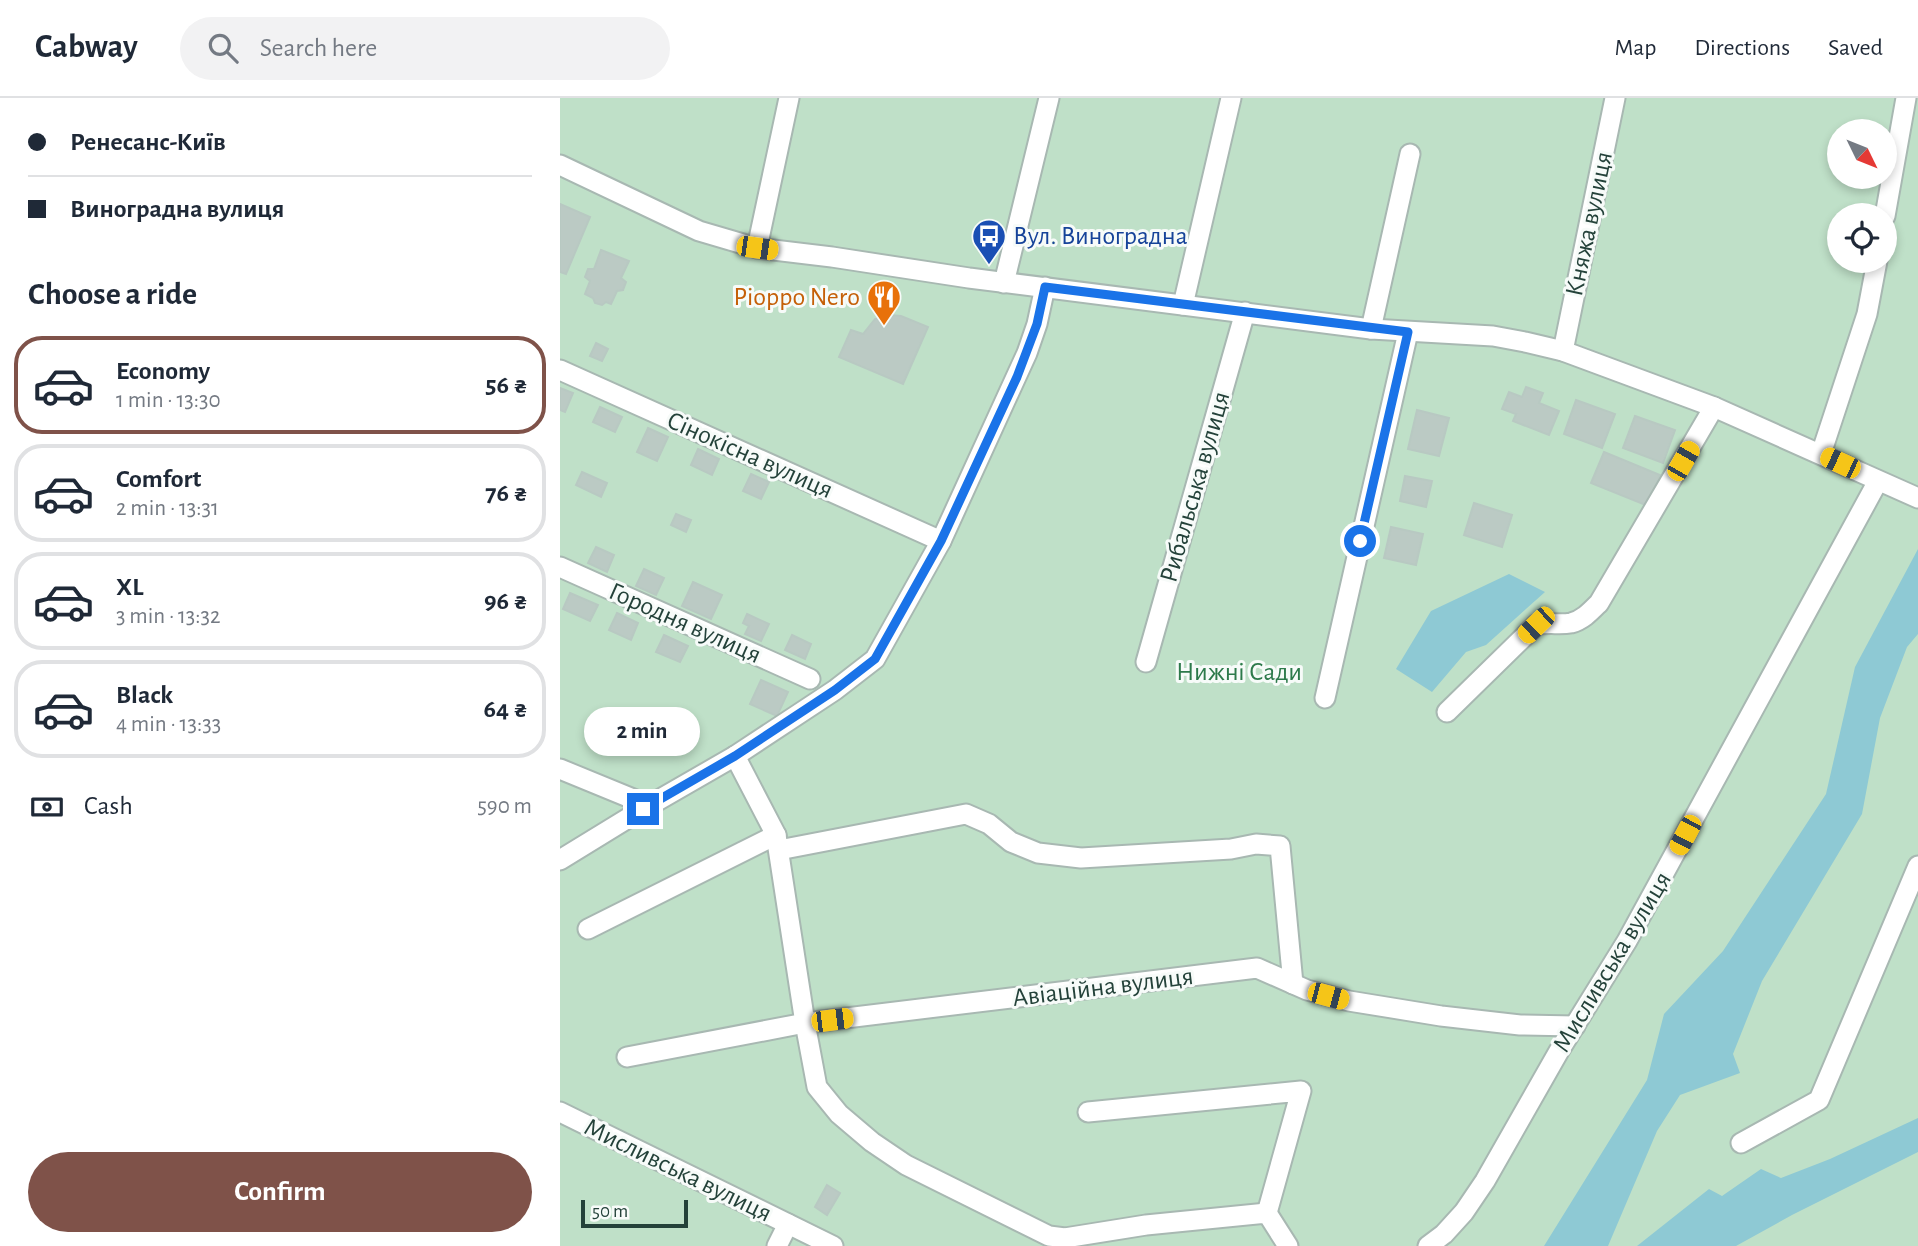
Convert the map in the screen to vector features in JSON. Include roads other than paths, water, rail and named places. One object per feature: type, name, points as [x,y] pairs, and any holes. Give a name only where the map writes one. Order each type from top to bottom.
[{"type":"street","points":[[1004,283],[1049,98]]},
{"type":"street","points":[[1183,305],[1231,98]]},
{"type":"street","name":"Княжа вулиця","points":[[1563,351],[1615,98]]},
{"type":"street","points":[[1887,203],[1906,98]]},
{"type":"street","points":[[757,248],[786,99]]},
{"type":"street","points":[[1371,329],[1410,155]]},
{"type":"street","points":[[560,165],[699,231],[757,248],[1004,283],[1371,329],[1493,336],[1563,351],[1714,407],[1918,498]]},
{"type":"street","points":[[1821,454],[1867,314],[1875,273]]},
{"type":"street","points":[[560,860],[735,756],[835,690],[875,659],[941,541],[1027,353],[1045,287]]},
{"type":"street","name":"Рибальська вулиця","points":[[1146,662],[1245,312]]},
{"type":"street","points":[[1325,698],[1408,332]]},
{"type":"street","name":"Сінокісна вулиця","points":[[560,370],[941,541]]},
{"type":"street","points":[[1447,712],[1536,625],[1570,623],[1583,618],[1599,603],[1714,407]]},
{"type":"street","name":"Мисливська вулиця","points":[[1428,1246],[1444,1234],[1464,1212],[1485,1181],[1628,941],[1878,481]]},
{"type":"street","name":"Городня вулиця","points":[[560,567],[810,679]]},
{"type":"street","points":[[735,756],[777,843],[817,1087],[839,1114],[872,1142],[906,1165],[1049,1236],[1065,1238],[1146,1225],[1266,1213]]},
{"type":"street","points":[[560,769],[638,802]]},
{"type":"street","points":[[588,929],[777,843],[966,814],[989,824],[1011,842],[1038,853],[1081,858],[1231,849],[1256,844],[1280,846],[1293,984]]},
{"type":"street","points":[[1741,1143],[1819,1100],[1918,866]]},
{"type":"street","name":"Авіаційна вулиця","points":[[627,1057],[805,1023],[1257,968],[1307,990],[1349,1001],[1520,1025],[1575,1026]]},
{"type":"street","points":[[1088,1112],[1301,1091],[1266,1213]]},
{"type":"street","name":"Мисливська вулиця","points":[[560,1112],[833,1246]]},
{"type":"street","points":[[1266,1213],[1289,1246]]},
{"type":"street","points":[[777,1246],[788,1224]]},
{"type":"water","points":[[1918,549],[1918,634],[1907,647],[1880,718],[1862,814],[1762,981],[1733,1054],[1740,1073],[1680,1095],[1657,1131],[1608,1246],[1544,1246],[1647,1080],[1664,1014],[1723,951],[1826,794],[1855,667]]},
{"type":"water","points":[[1509,574],[1545,592],[1486,645],[1466,652],[1432,692],[1396,669],[1431,611]]},
{"type":"water","points":[[1918,1118],[1918,1152],[1736,1246],[1637,1246],[1709,1189],[1722,1196],[1761,1169],[1781,1178],[1830,1159]]},
{"type":"place","name":"Вул. Виноградна","points":[[989,266]]},
{"type":"place","name":"Pioppo Nero","points":[[884,327]]},
{"type":"park label","name":"Нижні Сади","points":[[1239,672]]}]
